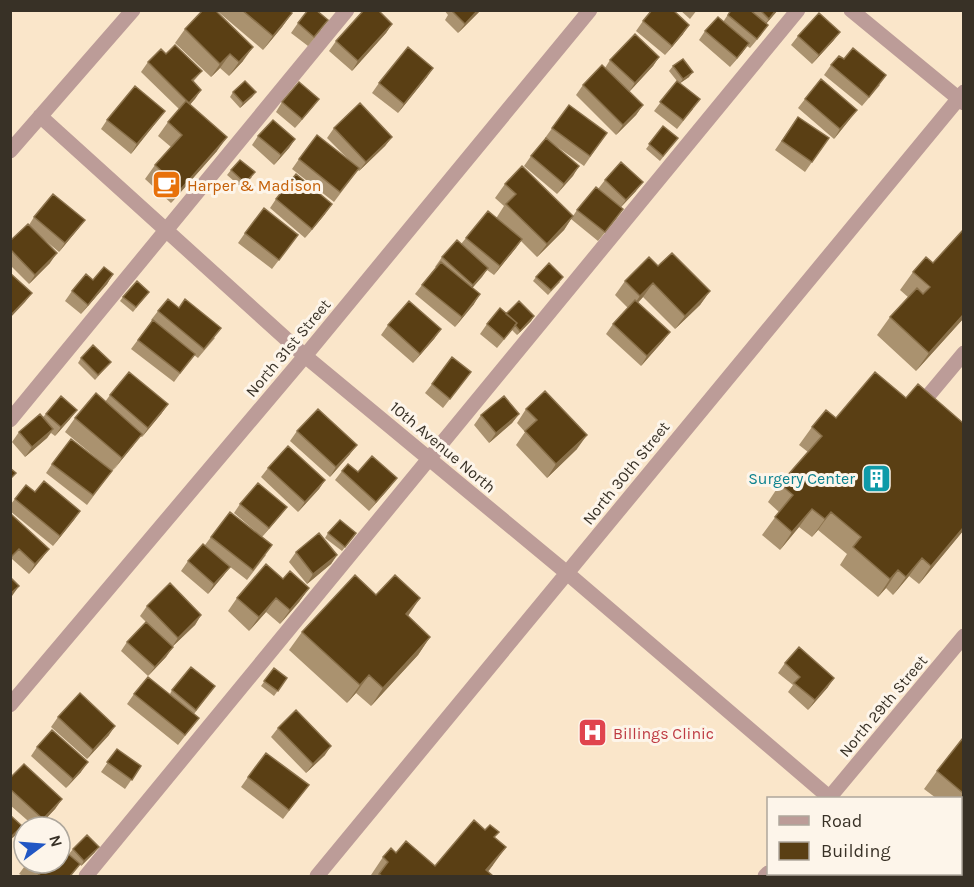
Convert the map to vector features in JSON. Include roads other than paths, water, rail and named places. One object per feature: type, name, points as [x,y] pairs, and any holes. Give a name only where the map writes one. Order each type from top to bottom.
[{"type":"street","points":[[11,150],[133,10]]},
{"type":"street","points":[[10,420],[347,10]]},
{"type":"street","name":"North 31st Street","points":[[10,705],[305,356],[590,10]]},
{"type":"street","points":[[86,876],[798,10]]},
{"type":"street","points":[[851,10],[962,98]]},
{"type":"street","name":"North 30th Street","points":[[317,876],[962,98]]},
{"type":"street","name":"10th Avenue North","points":[[40,116],[305,356],[567,573],[829,797]]},
{"type":"street","points":[[928,396],[963,353]]},
{"type":"street","name":"North 29th Street","points":[[831,797],[963,636]]},
{"type":"place","name":"Harper & Madison","points":[[166,185]]},
{"type":"place","name":"Surgery Center","points":[[876,478]]},
{"type":"place","name":"Billings Clinic","points":[[592,733]]}]
